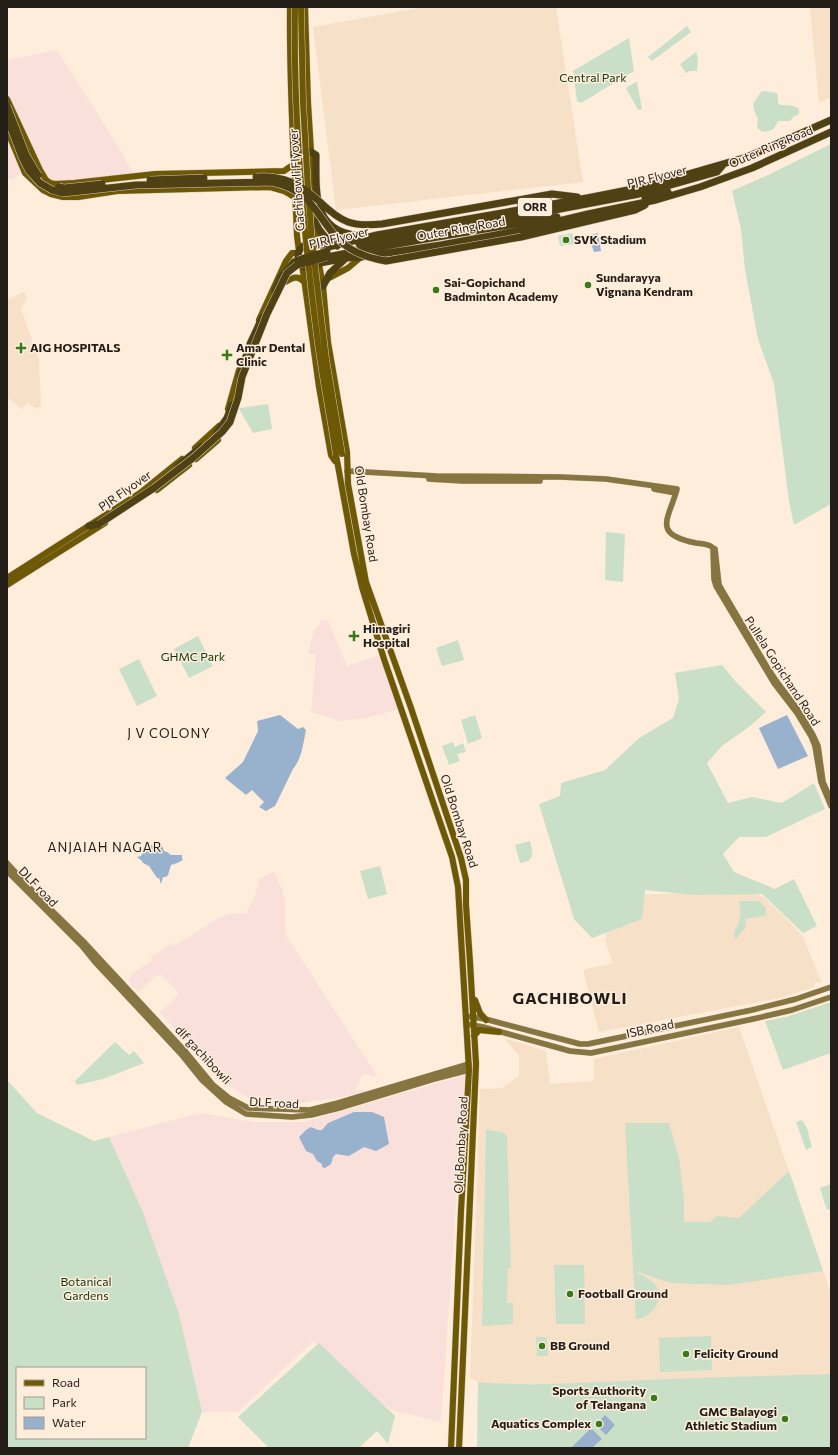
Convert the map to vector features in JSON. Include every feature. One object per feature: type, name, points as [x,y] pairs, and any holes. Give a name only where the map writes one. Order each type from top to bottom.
[{"type":"highway","points":[[7,106],[29,162],[37,175],[45,182],[64,188],[149,180],[277,177],[299,186],[311,194],[336,216],[350,223],[364,226],[552,194],[587,198]]},
{"type":"highway","points":[[7,118],[29,171],[46,187],[64,193],[136,185],[272,182],[290,187],[301,193],[310,202],[338,239],[354,251],[370,258],[386,261],[521,237],[635,210],[656,200]]},
{"type":"highway","name":"Outer Ring Road","points":[[319,248],[337,246],[377,235],[643,187],[747,157],[831,120]]},
{"type":"highway","name":"Outer Ring Road","points":[[320,263],[517,231],[656,200],[752,168],[831,132]]},
{"type":"highway","points":[[294,154],[311,152],[316,155],[318,200],[323,215],[328,222],[340,232],[350,235],[377,235]]},
{"type":"highway","name":"PJR Flyover","points":[[712,176],[723,165]]},
{"type":"highway","name":"PJR Flyover","points":[[95,526],[144,496],[172,475],[216,439],[230,422],[238,398],[242,377],[267,314],[287,274],[297,265],[326,257],[368,249],[564,216],[646,198],[712,176],[732,175]]},
{"type":"highway","points":[[316,222],[324,237],[337,246]]},
{"type":"highway","points":[[309,244],[319,248],[322,256],[320,263],[311,268],[301,264],[299,252],[309,244]]},
{"type":"highway","points":[[324,283],[335,267],[346,258]]},
{"type":"main road","points":[[7,585],[95,526],[140,493],[216,430],[225,418],[244,354],[280,271],[292,253],[299,252],[297,236],[289,45],[290,7]]},
{"type":"main road","name":"Gachibowli Flyover","points":[[295,7],[302,187],[317,335],[339,455],[349,472]]},
{"type":"main road","name":"Gachibowli Flyover","points":[[302,7],[303,102],[312,234],[323,339],[339,455],[338,466]]},
{"type":"main road","points":[[305,7],[311,152],[319,248]]},
{"type":"main road","points":[[7,99],[42,175],[50,183],[74,183],[140,176],[230,171],[284,171],[294,164]]},
{"type":"main road","points":[[7,130],[25,173],[43,190],[63,197],[117,191],[270,187],[284,191],[296,198]]},
{"type":"main road","points":[[324,283],[348,268],[361,257]]},
{"type":"main road","name":"Old Bombay Road","points":[[320,263],[324,283],[325,318],[328,342],[347,452],[366,582],[411,708],[461,858],[466,880],[476,1064],[468,1211],[459,1448]]},
{"type":"main road","points":[[7,578],[155,491],[177,475],[222,436],[233,423],[241,398],[246,368],[251,352],[285,282],[289,275],[301,264]]},
{"type":"main road","name":"Old Bombay Road","points":[[301,264],[331,454],[338,466],[361,583],[384,659],[456,870],[469,1067],[461,1210],[451,1448]]},
{"type":"main road","points":[[285,282],[295,277],[303,281]]},
{"type":"main road","points":[[310,320],[325,318]]},
{"type":"main road","points":[[349,472],[463,481],[569,480],[633,486],[676,493],[667,518],[667,528],[677,538],[695,543],[708,544],[713,548]]},
{"type":"main road","name":"Pullela Gopichand Road","points":[[713,548],[719,585],[773,677],[798,710],[813,735],[818,746],[823,782],[831,800]]},
{"type":"main road","name":"Pullela Gopichand Road","points":[[713,548],[714,579],[716,586],[774,683],[797,713],[811,736],[815,746],[821,782],[831,806]]},
{"type":"main road","name":"dlf gachibowli","points":[[7,863],[85,943],[185,1051],[214,1085],[229,1098],[251,1112]]},
{"type":"main road","name":"DLF road","points":[[7,871],[82,946],[95,962],[182,1054],[202,1080],[226,1102],[246,1114],[251,1112],[292,1116],[311,1115],[339,1108],[469,1067]]},
{"type":"main road","points":[[458,896],[466,896]]},
{"type":"main road","points":[[472,987],[478,1009],[486,1020]]},
{"type":"main road","name":"ISB Road","points":[[466,1016],[580,1044],[657,1030],[773,1005],[831,988]]},
{"type":"main road","name":"ISB Road","points":[[466,1024],[570,1052],[591,1053],[792,1010],[831,997]]},
{"type":"main road","points":[[474,1037],[479,1030],[499,1032]]},
{"type":"main road","points":[[657,1030],[659,1038]]},
{"type":"main road","points":[[453,1394],[460,1394]]},
{"type":"shaded area","points":[[424,7],[556,7],[583,182],[336,210],[313,27]]},
{"type":"shaded area","points":[[810,7],[831,7],[831,97],[819,103]]},
{"type":"shaded area","points":[[57,50],[116,143],[133,173],[107,178],[53,182],[45,175],[7,93],[7,60]]},
{"type":"shaded area","points":[[7,137],[22,172],[14,179],[7,179]]},
{"type":"shaded area","name":"AIG HOSPITALS","points":[[24,292],[27,298],[21,309],[39,360],[41,405],[37,409],[27,403],[22,409],[7,397],[7,300]]},
{"type":"shaded area","points":[[328,620],[347,666],[379,655],[399,709],[366,718],[340,721],[311,712],[316,655],[308,653],[314,631],[320,624],[320,621]]},
{"type":"shaded area","points":[[274,872],[282,889],[285,900],[285,929],[287,937],[378,1077],[363,1074],[355,1090],[378,1091],[301,1103],[249,1098],[224,1083],[160,1013],[179,994],[161,974],[138,992],[128,981],[133,973],[152,960],[150,958],[172,943],[174,946],[226,915],[233,913],[246,914],[255,896],[260,878]]},
{"type":"shaded area","points":[[749,891],[762,896],[784,916],[803,937],[822,983],[815,982],[814,987],[785,997],[599,1032],[583,970],[613,963],[605,941],[612,906],[635,895]]},
{"type":"shaded area","points":[[739,1027],[831,1293],[831,1374],[561,1384],[507,1384],[478,1382],[470,1378],[480,1089],[502,1088],[519,1076],[519,1056],[504,1038],[546,1051],[550,1084],[594,1081],[594,1059]]},
{"type":"shaded area","points":[[465,1075],[441,1422],[389,1409],[313,1341],[238,1412],[202,1412],[179,1314],[143,1212],[109,1137],[200,1113],[253,1122],[304,1122]]},
{"type":"green space","points":[[687,26],[691,32],[652,61],[648,57]]},
{"type":"green space","name":"Central Park","points":[[629,38],[634,71],[581,103],[577,101],[573,71]]},
{"type":"green space","points":[[696,52],[698,58],[697,71],[690,71],[686,73],[680,64]]},
{"type":"green space","points":[[636,82],[642,109],[638,110],[626,88]]},
{"type":"green space","points":[[761,92],[776,93],[778,95],[778,103],[799,109],[799,114],[793,117],[790,121],[778,121],[772,130],[766,132],[758,129],[758,119],[753,104]]},
{"type":"green space","points":[[831,144],[831,504],[794,525],[789,501],[774,384],[758,339],[745,270],[741,229],[732,191]]},
{"type":"green space","name":"SVK Stadium","points":[[572,233],[575,244],[560,246],[558,236]]},
{"type":"green space","points":[[268,404],[272,429],[253,433],[239,409]]},
{"type":"green space","points":[[606,532],[625,534],[623,582],[605,580]]},
{"type":"green space","name":"GHMC Park","points":[[198,636],[213,666],[189,678],[174,649]]},
{"type":"green space","points":[[458,640],[464,660],[442,666],[436,648]]},
{"type":"green space","points":[[139,659],[157,696],[137,706],[119,669]]},
{"type":"green space","points":[[722,665],[736,682],[766,712],[750,726],[722,746],[707,763],[728,803],[752,797],[782,803],[814,783],[825,809],[766,837],[739,837],[723,854],[734,872],[775,889],[794,879],[817,926],[803,933],[762,894],[694,895],[645,890],[642,919],[592,938],[574,919],[539,804],[560,796],[561,783],[605,770],[639,738],[673,718],[679,699],[675,673]]},
{"type":"green space","points":[[475,715],[482,738],[468,744],[461,720]]},
{"type":"green space","points":[[453,742],[455,747],[463,743],[466,752],[457,754],[460,761],[449,765],[442,746]]},
{"type":"green space","points":[[530,841],[532,856],[528,861],[520,863],[515,845]]},
{"type":"green space","points":[[380,866],[387,894],[368,899],[360,871]]},
{"type":"green space","points":[[739,901],[759,901],[766,908],[766,915],[746,919],[745,928],[735,940],[734,933],[740,916]]},
{"type":"green space","points":[[831,1002],[831,1053],[783,1070],[765,1021],[786,1017]]},
{"type":"green space","points":[[115,1042],[129,1055],[134,1051],[144,1063],[103,1079],[77,1085],[75,1081]]},
{"type":"green space","name":"Botanical Gardens","points":[[7,1080],[37,1113],[94,1141],[109,1137],[143,1212],[179,1314],[202,1412],[188,1448],[7,1448]]},
{"type":"green space","points":[[802,1120],[807,1128],[812,1147],[806,1150],[796,1122]]},
{"type":"green space","points":[[625,1123],[669,1123],[679,1158],[684,1199],[684,1222],[710,1222],[717,1216],[739,1218],[789,1171],[823,1271],[728,1285],[671,1283],[638,1272],[637,1273],[657,1286],[659,1299],[654,1309],[650,1313],[636,1319]]},
{"type":"green space","points":[[486,1130],[503,1132],[507,1136],[511,1268],[508,1268],[507,1303],[513,1303],[513,1324],[482,1326]]},
{"type":"green space","points":[[831,1184],[831,1209],[827,1210],[820,1188]]},
{"type":"green space","name":"Football Ground","points":[[554,1265],[584,1265],[585,1324],[556,1324]]},
{"type":"green space","name":"Felicity Ground","points":[[711,1336],[712,1370],[660,1372],[659,1338]]},
{"type":"green space","name":"BB Ground","points":[[536,1337],[547,1337],[548,1356],[537,1356]]},
{"type":"green space","points":[[319,1343],[395,1416],[388,1444],[377,1431],[359,1448],[269,1448],[238,1417]]},
{"type":"green space","name":"Sports Authority of Telangana","points":[[831,1374],[831,1448],[477,1448],[478,1382],[562,1384]]},
{"type":"water","points":[[598,233],[601,251],[594,252],[587,236]]},
{"type":"water","points":[[280,715],[298,729],[303,727],[306,730],[302,751],[296,765],[275,806],[266,811],[259,807],[264,802],[252,790],[246,795],[225,778],[243,762],[258,731],[257,721]]},
{"type":"water","points":[[787,715],[808,756],[778,769],[759,728]]},
{"type":"water","points":[[151,845],[154,847],[162,846],[164,851],[171,855],[182,855],[183,860],[171,865],[168,875],[163,877],[161,884],[159,878],[157,878],[149,866],[137,857],[141,856]]},
{"type":"water","points":[[354,1112],[372,1112],[384,1117],[389,1144],[376,1151],[364,1147],[349,1156],[336,1154],[333,1157],[331,1164],[325,1168],[322,1167],[322,1164],[317,1161],[313,1154],[306,1151],[299,1137],[311,1127],[322,1130],[328,1123]]},
{"type":"water","points":[[605,1415],[615,1425],[606,1435],[596,1425]]},
{"type":"water","points":[[591,1428],[602,1439],[592,1448],[571,1448]]},
{"type":"place","name":"SVK Stadium","points":[[566,240]]},
{"type":"place","name":"Sundarayya Vignana Kendram","points":[[588,285]]},
{"type":"place","name":"Sai-Gopichand Badminton Academy","points":[[436,290]]},
{"type":"place","name":"AIG HOSPITALS","points":[[21,348]]},
{"type":"place","name":"Amar Dental Clinic","points":[[227,355]]},
{"type":"place","name":"Himagiri Hospital","points":[[354,636]]},
{"type":"place","name":"Football Ground","points":[[570,1294]]},
{"type":"place","name":"BB Ground","points":[[542,1346]]},
{"type":"place","name":"Felicity Ground","points":[[686,1354]]},
{"type":"place","name":"Sports Authority of Telangana","points":[[654,1398]]},
{"type":"place","name":"GMC Balayogi Athletic Stadium","points":[[785,1419]]},
{"type":"place","name":"Aquatics Complex","points":[[599,1424]]},
{"type":"district","name":"J V COLONY","points":[[169,733]]},
{"type":"district","name":"ANJAIAH NAGAR","points":[[105,847]]},
{"type":"district","name":"GACHIBOWLI","points":[[570,998]]}]
